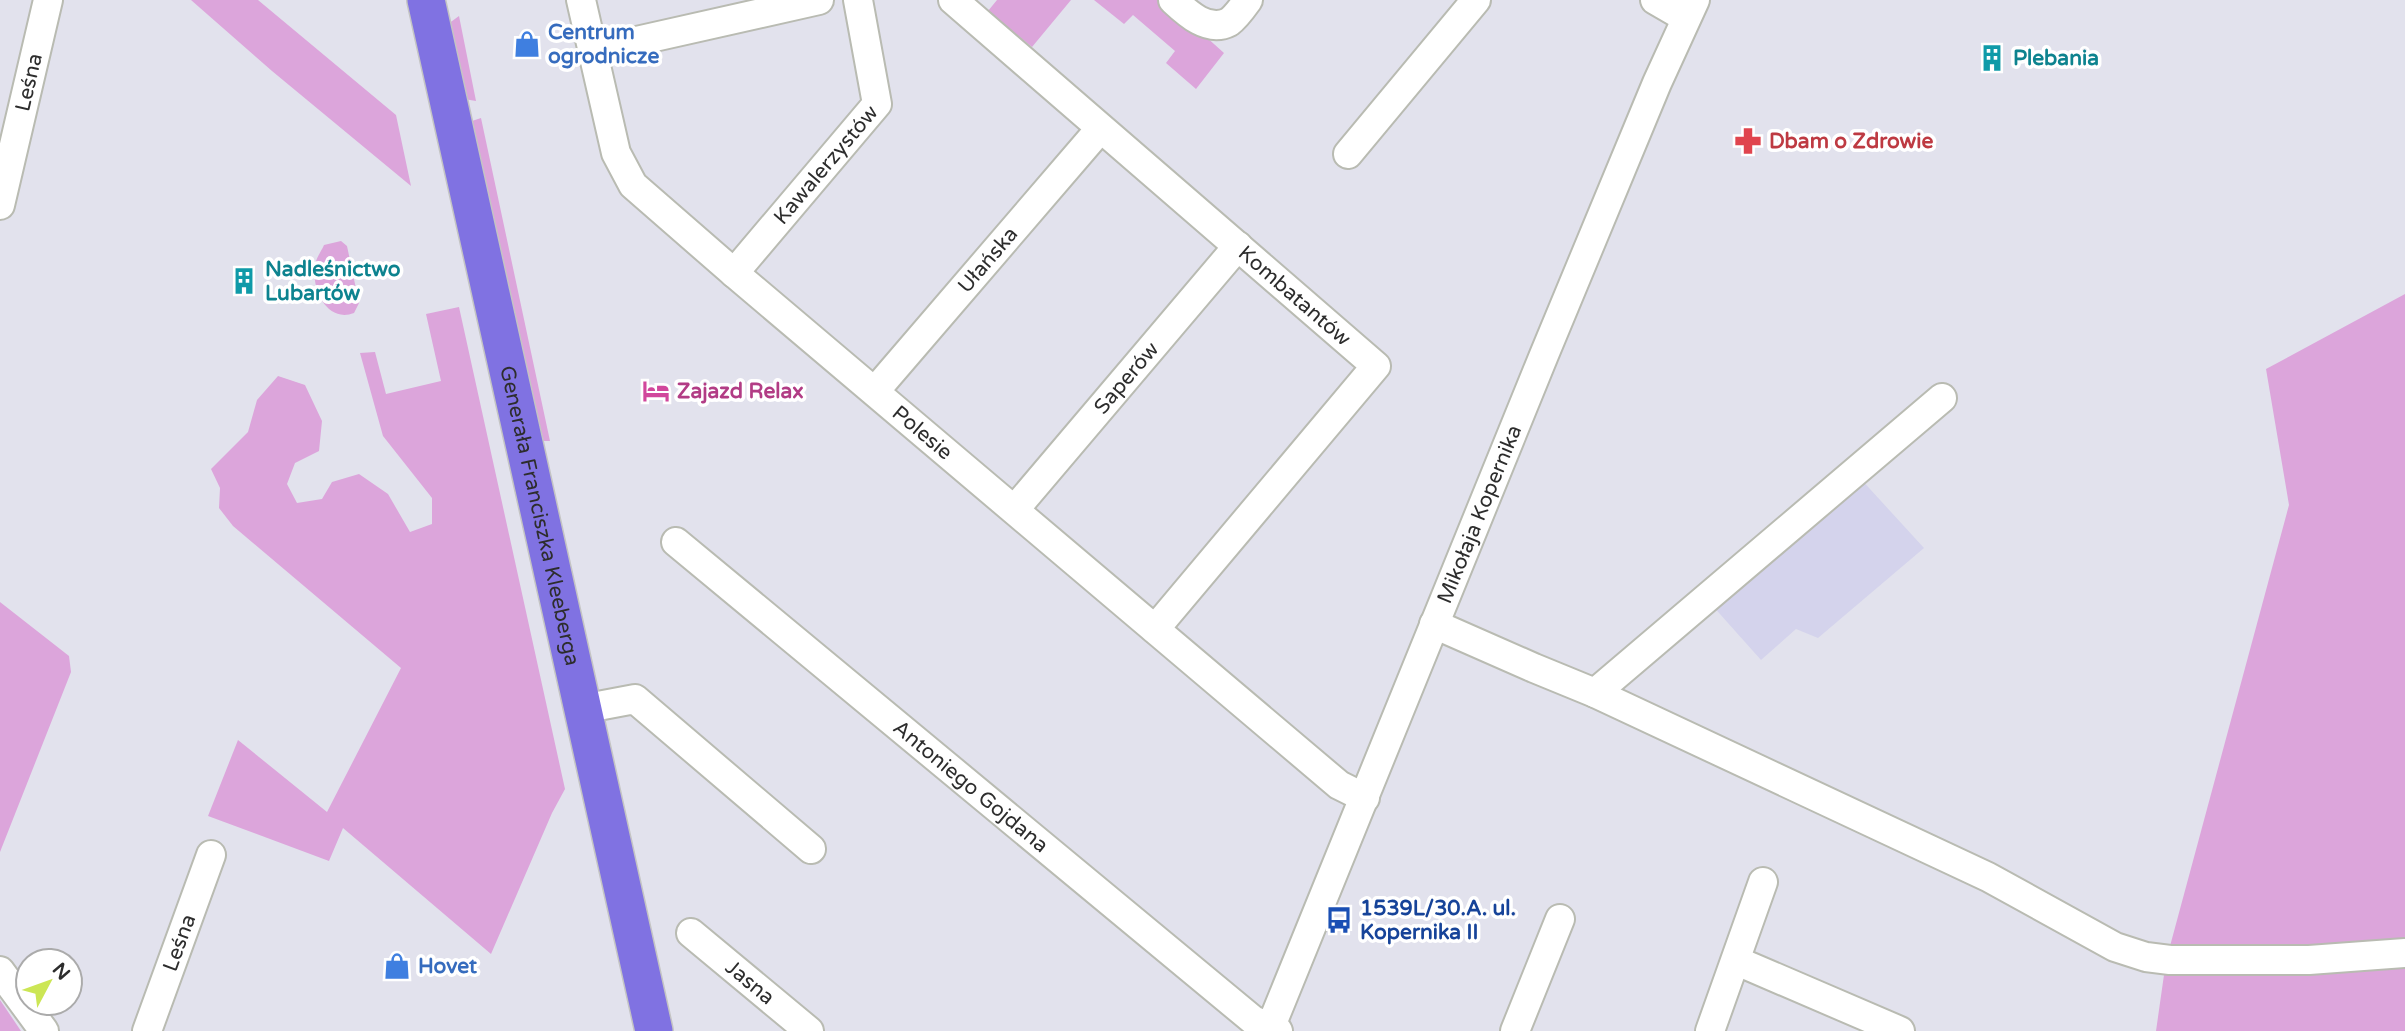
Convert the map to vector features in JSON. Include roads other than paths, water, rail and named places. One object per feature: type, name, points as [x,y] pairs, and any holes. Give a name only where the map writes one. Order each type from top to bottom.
[{"type":"main road","name":"Generała Franciszka Kleeberga","points":[[426,0],[654,1031]]},
{"type":"street","name":"Leśna","points":[[0,205],[48,0]]},
{"type":"street","name":"Polesie","points":[[581,0],[616,153],[626,176],[642,194],[1339,785],[1365,798]]},
{"type":"street","points":[[592,51],[819,0]]},
{"type":"street","name":"Kawalerzystów","points":[[734,273],[877,104],[858,0]]},
{"type":"street","name":"Kombatantów","points":[[953,0],[1100,130],[1376,366],[1155,629]]},
{"type":"street","points":[[1172,0],[1195,18],[1206,24],[1217,25],[1230,21],[1248,0]]},
{"type":"street","points":[[1348,154],[1476,0]]},
{"type":"street","points":[[1656,0],[1691,9]]},
{"type":"street","name":"Mikołaja Kopernika","points":[[1272,1030],[1554,331],[1691,9]]},
{"type":"street","name":"Ułańska","points":[[875,391],[1100,130]]},
{"type":"street","name":"Saperów","points":[[1015,509],[1238,246]]},
{"type":"street","points":[[1595,693],[1942,398]]},
{"type":"street","name":"Antoniego Gojdana","points":[[676,542],[1253,1020],[1272,1030]]},
{"type":"street","points":[[1434,624],[1595,693],[1988,877],[2115,947],[2146,957],[2170,960],[2309,960],[2405,953]]},
{"type":"street","points":[[582,709],[635,699],[811,849]]},
{"type":"street","name":"Leśna","points":[[147,1031],[211,855]]},
{"type":"street","points":[[1710,1031],[1763,882]]},
{"type":"street","points":[[1515,1031],[1560,919]]},
{"type":"street","name":"Jasna","points":[[691,933],[808,1031]]},
{"type":"street","points":[[1737,961],[1900,1031]]},
{"type":"street","points":[[0,971],[44,1031]]},
{"type":"place","name":"Centrum ogrodnicze","points":[[527,44]]},
{"type":"place","name":"Plebania","points":[[1992,58]]},
{"type":"place","name":"Dbam o Zdrowie","points":[[1748,141]]},
{"type":"place","name":"Nadleśnictwo Lubartów","points":[[244,281]]},
{"type":"place","name":"Zajazd Relax","points":[[656,391]]},
{"type":"place","name":"1539L/30.A. ul. Kopernika II","points":[[1339,920]]},
{"type":"place","name":"Hovet","points":[[397,966]]}]
